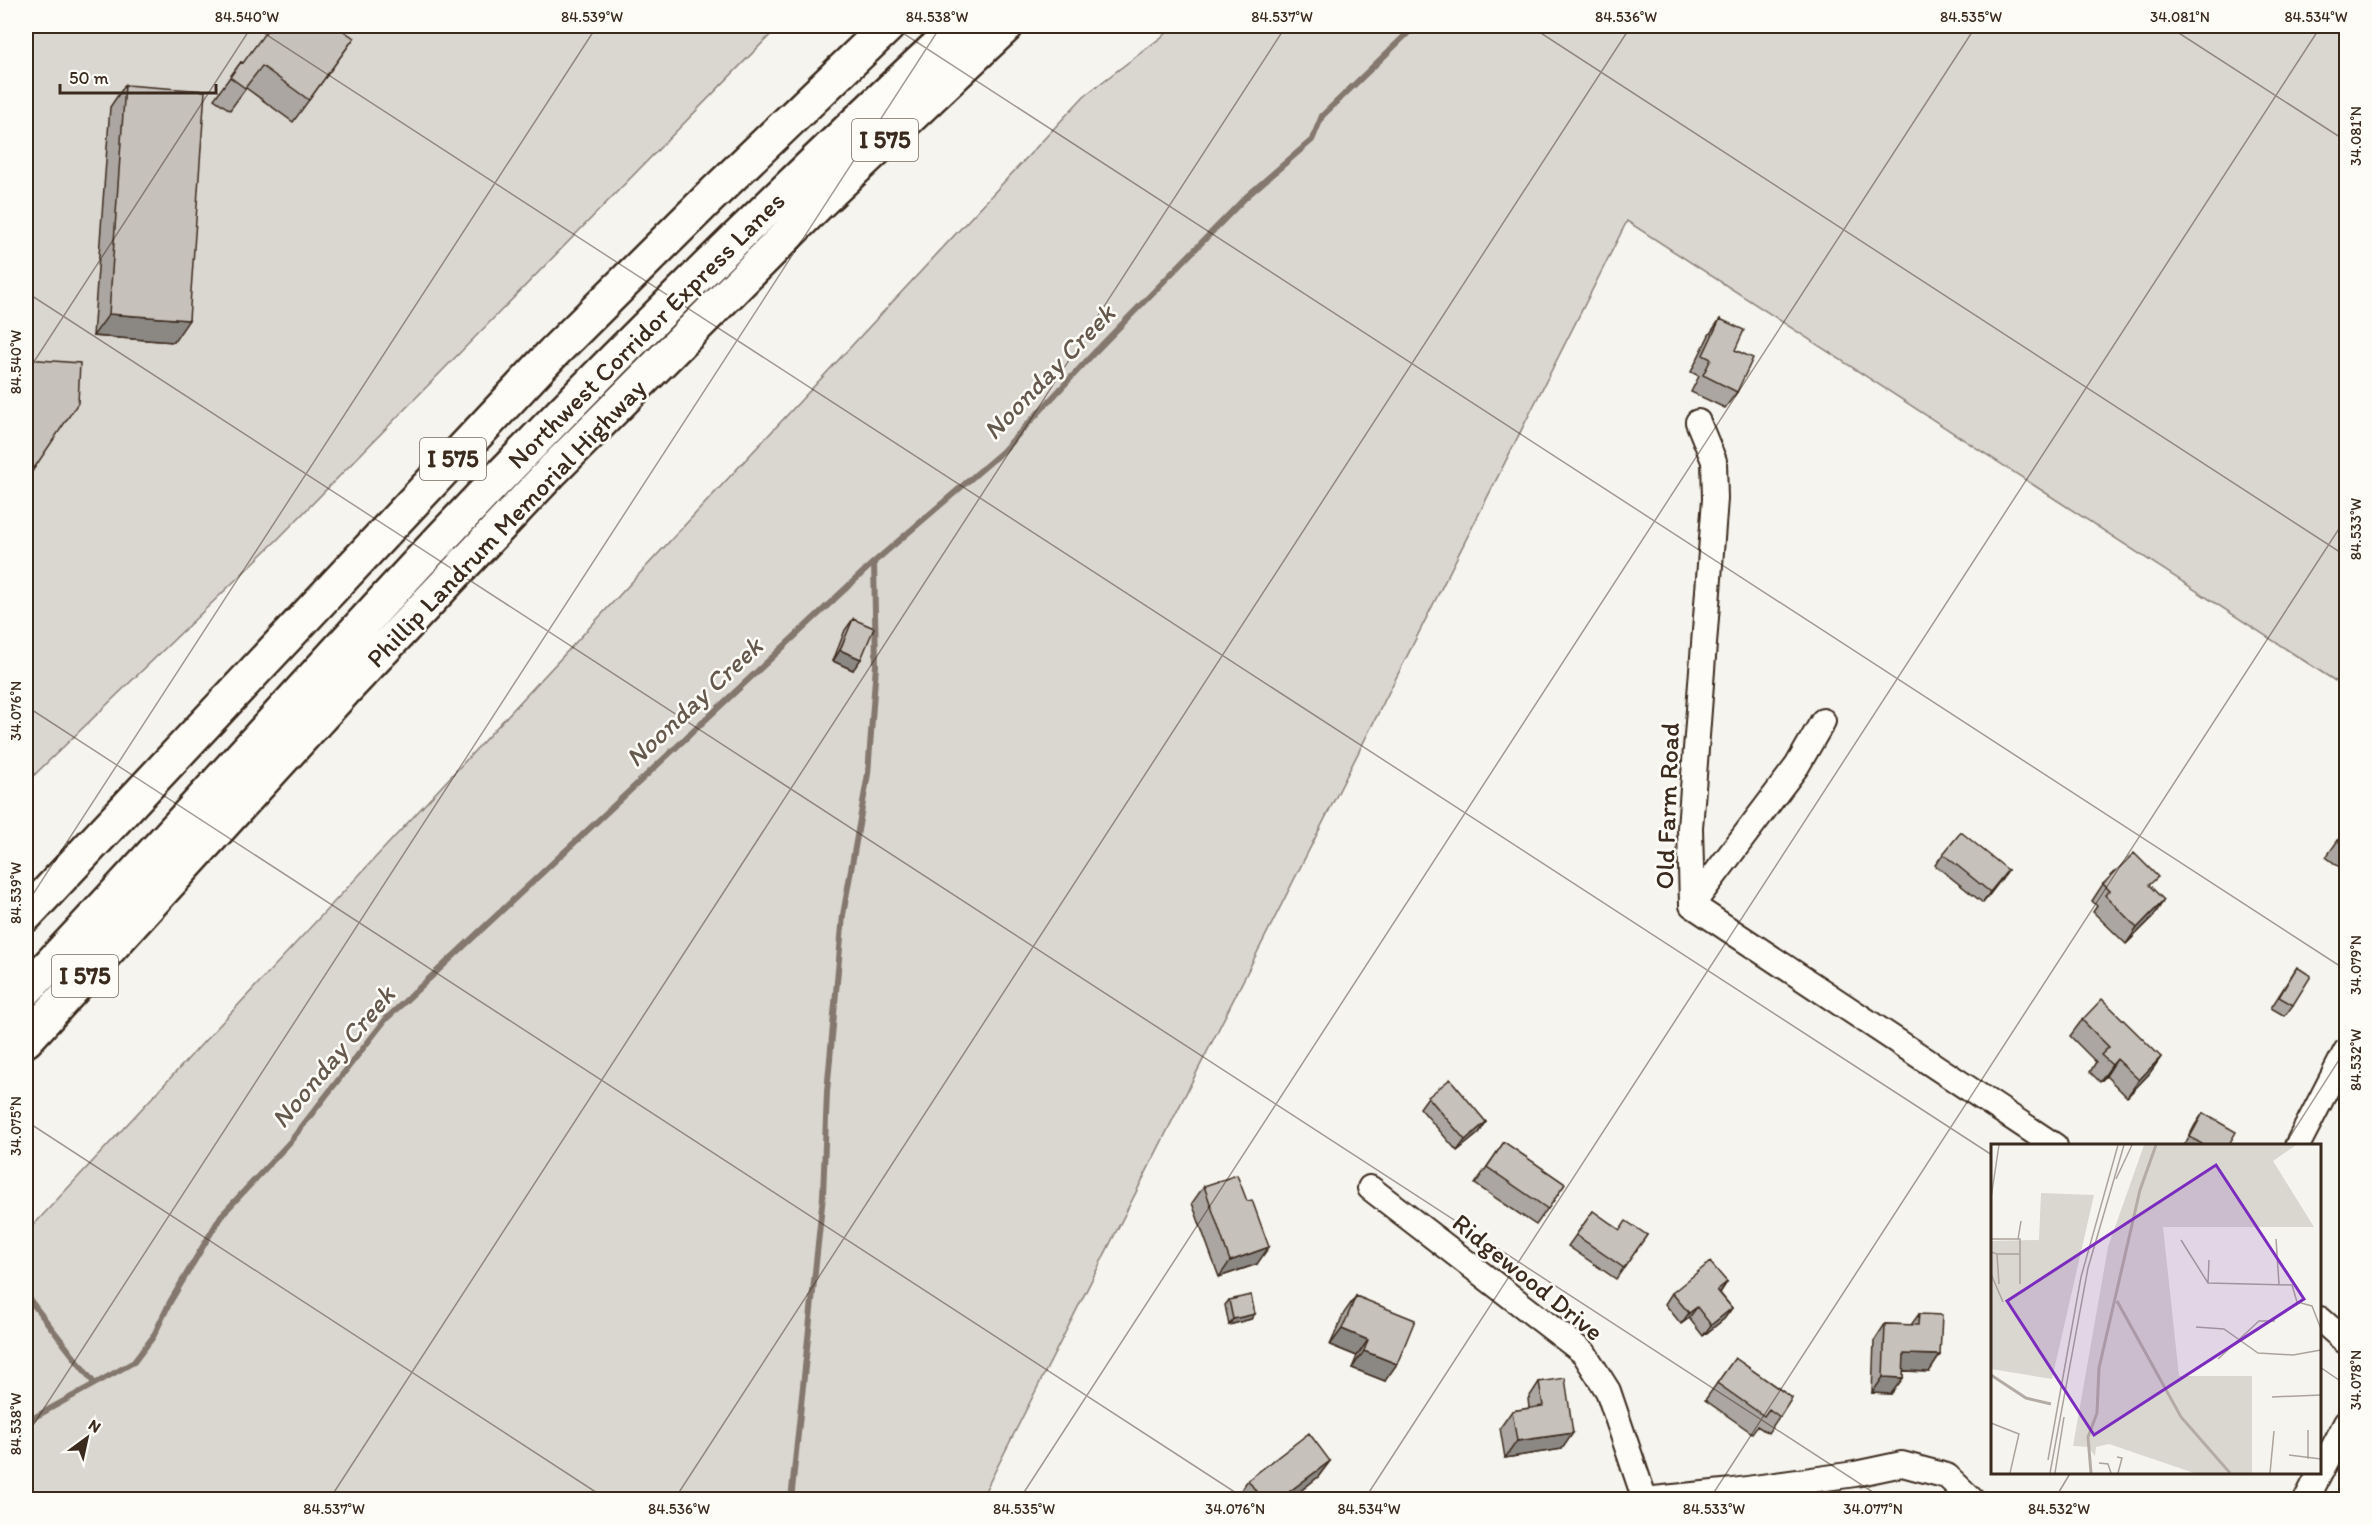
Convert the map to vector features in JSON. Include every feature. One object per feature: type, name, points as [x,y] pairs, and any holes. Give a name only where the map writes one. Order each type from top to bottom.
[{"type":"highway","name":"I 575","points":[[26,915],[551,355],[710,196],[888,26]]},
{"type":"highway","name":"Northwest Corridor Express Lanes","points":[[26,990],[121,890],[423,558],[633,339],[813,162],[959,26]]},
{"type":"highway","name":"Phillip Landrum Memorial Highway","points":[[26,1040],[346,689],[546,478],[804,218],[1006,26]]},
{"type":"street","name":"Old Farm Road","points":[[1698,422],[1714,461],[1715,498],[1690,828],[1692,905],[2052,1144]]},
{"type":"street","points":[[1692,905],[1797,766],[1823,721]]},
{"type":"street","points":[[2298,1144],[2346,1051]]},
{"type":"street","name":"Ridgewood Drive","points":[[1370,1188],[1584,1353],[1608,1391],[1645,1500]]},
{"type":"street","points":[[2321,1321],[2346,1342]]},
{"type":"street","points":[[2321,1471],[2346,1423]]},
{"type":"street","points":[[1645,1500],[1733,1491],[1855,1474],[1902,1464],[1947,1476],[1972,1500]]},
{"type":"street","points":[[2306,1500],[2320,1474]]},
{"type":"shaded area","points":[[26,26],[779,26],[278,539],[26,783]]},
{"type":"shaded area","points":[[1176,26],[2346,26],[2346,688],[1627,221],[981,1499],[26,1499],[26,1233],[1084,96]]},
{"type":"building","points":[[270,26],[336,26],[354,38],[309,100],[262,66],[245,88],[230,77]]},
{"type":"building","points":[[125,85],[205,91],[189,320],[109,314]]},
{"type":"building","points":[[1720,319],[1744,330],[1735,350],[1753,358],[1737,392],[1703,375],[1711,359],[1703,355]]},
{"type":"building","points":[[26,359],[80,363],[78,403],[35,467],[26,467]]},
{"type":"building","points":[[853,619],[874,628],[861,659],[840,650]]},
{"type":"building","points":[[2346,829],[2346,847],[2338,841]]},
{"type":"building","points":[[1961,832],[2008,870],[1990,892],[1943,854]]},
{"type":"building","points":[[2134,853],[2158,877],[2149,885],[2164,900],[2137,928],[2105,895],[2110,891],[2103,884]]},
{"type":"building","points":[[2297,967],[2311,976],[2293,1005],[2279,997]]},
{"type":"building","points":[[2102,999],[2161,1057],[2139,1080],[2117,1059],[2112,1065],[2101,1055],[2109,1047],[2082,1020]]},
{"type":"building","points":[[1450,1079],[1486,1122],[1465,1140],[1428,1097]]},
{"type":"building","points":[[2203,1113],[2236,1132],[2229,1144],[2202,1144],[2190,1137]]},
{"type":"building","points":[[1504,1142],[1565,1184],[1548,1209],[1487,1167]]},
{"type":"building","points":[[1237,1175],[1247,1201],[1252,1200],[1269,1247],[1230,1261],[1204,1186]]},
{"type":"building","points":[[1593,1211],[1620,1230],[1626,1221],[1647,1235],[1624,1268],[1576,1235]]},
{"type":"building","points":[[1710,1262],[1727,1282],[1717,1290],[1732,1308],[1711,1325],[1697,1307],[1689,1313],[1672,1293]]},
{"type":"building","points":[[1251,1295],[1255,1314],[1233,1319],[1229,1300]]},
{"type":"building","points":[[1356,1296],[1415,1320],[1397,1364],[1364,1351],[1368,1340],[1342,1329]]},
{"type":"building","points":[[1919,1314],[1942,1315],[1940,1355],[1904,1354],[1903,1378],[1883,1377],[1885,1324],[1918,1325]]},
{"type":"building","points":[[1735,1358],[1792,1398],[1780,1417],[1769,1409],[1764,1416],[1717,1383]]},
{"type":"building","points":[[1565,1378],[1573,1433],[1517,1441],[1512,1411],[1543,1406],[1539,1382]]},
{"type":"building","points":[[1309,1433],[1330,1461],[1278,1500],[1262,1500],[1248,1480]]},
{"type":"waterway","name":"Noonday Creek","points":[[26,1422],[134,1362],[153,1337],[170,1302],[221,1216],[289,1143],[386,1019],[874,562],[1002,452],[1093,354],[1246,197],[1312,140],[1322,116],[1415,26]]},
{"type":"waterway","points":[[791,1500],[823,1196],[827,1092],[843,915],[868,774],[876,665],[874,562]]},
{"type":"waterway","points":[[26,1295],[94,1383]]}]
